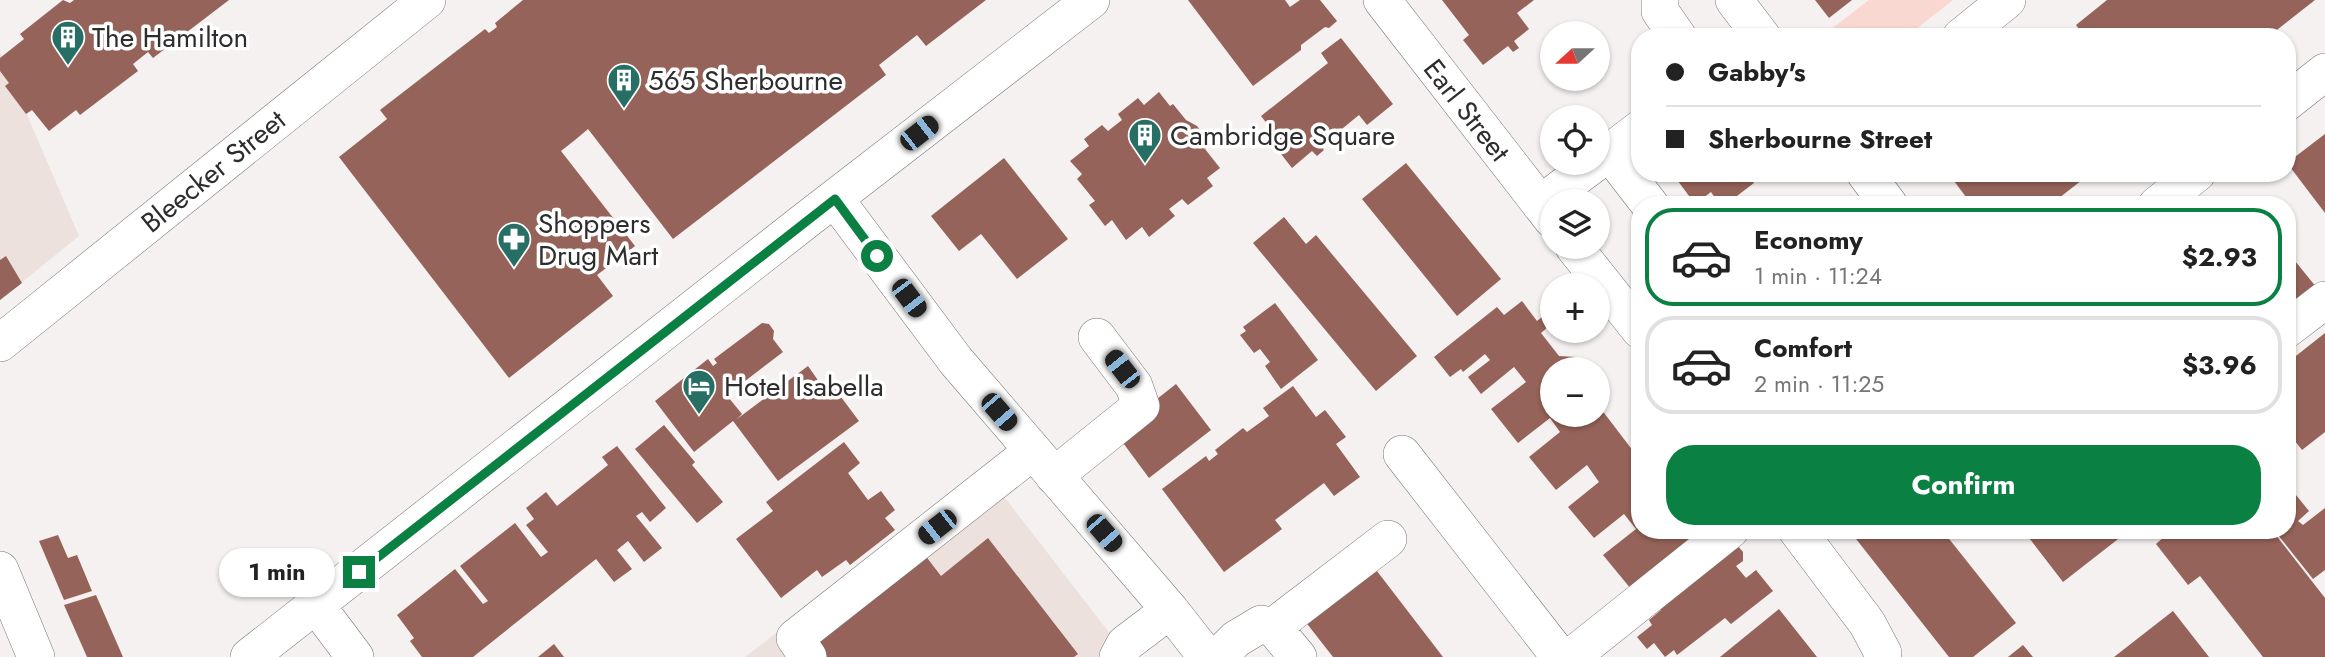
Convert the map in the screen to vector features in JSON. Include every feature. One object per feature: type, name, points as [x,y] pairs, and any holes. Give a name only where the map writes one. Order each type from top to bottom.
[{"type":"street","name":"Bleecker Street","points":[[0,343],[427,0]]},
{"type":"street","points":[[249,657],[1091,0]]},
{"type":"street","name":"Earl Street","points":[[1382,0],[1540,203]]},
{"type":"street","points":[[1660,0],[1660,11],[1672,28]]},
{"type":"street","points":[[1734,0],[1755,28]]},
{"type":"street","points":[[1972,28],[2007,0]]},
{"type":"street","points":[[2296,95],[2325,72]]},
{"type":"street","points":[[1610,151],[1631,136]]},
{"type":"street","points":[[1610,167],[1641,196]]},
{"type":"street","points":[[1569,189],[1583,175]]},
{"type":"street","points":[[2168,196],[2186,182]]},
{"type":"street","points":[[835,199],[956,361],[1170,610],[1207,657]]},
{"type":"street","points":[[1585,259],[1631,310]]},
{"type":"street","points":[[2296,322],[2325,300]]},
{"type":"street","points":[[808,657],[795,638],[1043,463],[1141,406],[1134,386],[1097,337]]},
{"type":"street","points":[[1402,454],[1560,657]]},
{"type":"street","points":[[1217,657],[1236,639],[1267,626],[1388,539]]},
{"type":"street","points":[[1571,657],[1719,539]]},
{"type":"street","points":[[1804,539],[1867,623],[1883,653]]},
{"type":"street","points":[[1298,657],[1267,626],[1266,611],[1276,597],[1338,548]]},
{"type":"street","points":[[0,570],[36,657]]},
{"type":"street","points":[[316,606],[355,657]]},
{"type":"street","points":[[1118,657],[1125,644],[1170,610]]},
{"type":"shaded area","points":[[1869,0],[1953,0],[1917,28],[1833,28]]},
{"type":"shaded area","points":[[0,52],[79,236],[0,300]]},
{"type":"shaded area","points":[[985,472],[1128,657],[745,657]]},
{"type":"building","name":"The Hamilton","points":[[63,0],[70,3],[74,0],[229,0],[153,58],[148,52],[133,64],[138,71],[80,115],[76,110],[49,131],[32,110],[26,114],[5,86],[9,83],[0,71],[0,58],[24,39],[20,34]]},
{"type":"building","points":[[523,0],[986,0],[926,46],[917,35],[879,65],[886,75],[673,239],[588,129],[561,151],[635,246],[597,275],[613,296],[509,378],[339,157],[387,119],[380,110],[485,29],[489,33],[497,27],[495,23]]},
{"type":"building","points":[[1188,0],[1285,0],[1290,7],[1300,0],[1320,0],[1337,21],[1301,45],[1301,50],[1253,86]]},
{"type":"building","points":[[1442,0],[1534,0],[1517,13],[1529,29],[1514,41],[1519,48],[1513,52],[1508,46],[1483,65],[1463,40],[1469,35]]},
{"type":"building","points":[[1815,0],[1852,0],[1829,18]]},
{"type":"building","points":[[2107,0],[2315,0],[2279,28],[2078,28],[2076,25]]},
{"type":"building","points":[[1341,38],[1393,104],[1367,125],[1359,115],[1321,146],[1324,150],[1317,156],[1312,151],[1292,168],[1266,135],[1272,130],[1261,116],[1328,63],[1321,53]]},
{"type":"building","name":"Cambridge Square","points":[[1159,92],[1170,106],[1173,104],[1186,120],[1197,126],[1211,145],[1205,149],[1220,168],[1207,178],[1213,186],[1188,205],[1182,199],[1169,209],[1175,216],[1149,237],[1142,227],[1126,240],[1112,220],[1105,226],[1089,205],[1095,201],[1077,179],[1082,174],[1070,161],[1089,146],[1084,139],[1102,125],[1108,131],[1122,120],[1118,114],[1138,98],[1144,105]]},
{"type":"building","points":[[2325,134],[2325,213],[2296,175],[2296,156]]},
{"type":"building","points":[[1004,158],[1068,239],[1017,279],[981,234],[959,251],[931,216]]},
{"type":"building","points":[[1406,163],[1501,279],[1457,316],[1362,199]]},
{"type":"building","points":[[1679,182],[1754,183],[1737,196],[1714,196],[1711,192],[1706,196],[1689,196]]},
{"type":"building","points":[[1955,182],[2079,182],[2062,196],[1965,196]]},
{"type":"building","points":[[1284,217],[1306,244],[1316,235],[1417,356],[1376,391],[1253,243]]},
{"type":"building","points":[[6,256],[22,283],[0,300],[0,260]]},
{"type":"building","points":[[2296,262],[2321,293],[2296,314]]},
{"type":"building","points":[[1522,301],[1537,321],[1540,319],[1540,343],[1549,343],[1559,356],[1576,357],[1540,357],[1540,426],[1518,443],[1491,409],[1526,382],[1514,367],[1481,394],[1468,377],[1490,360],[1485,354],[1463,372],[1461,369],[1450,377],[1434,357],[1497,307],[1504,315]]},
{"type":"building","points":[[1275,303],[1318,360],[1281,389],[1265,366],[1270,362],[1260,349],[1254,353],[1240,335],[1246,331],[1243,327]]},
{"type":"building","points":[[762,323],[769,324],[774,331],[773,339],[783,352],[736,388],[733,385],[724,392],[742,414],[737,419],[808,366],[822,386],[829,381],[859,421],[778,481],[733,421],[694,452],[655,401],[708,359],[713,366],[717,363],[714,359]]},
{"type":"building","points":[[2325,333],[2325,432],[2302,450],[2296,442],[2296,356]]},
{"type":"building","points":[[1176,384],[1211,430],[1149,478],[1115,432]]},
{"type":"building","points":[[1293,386],[1316,417],[1325,410],[1346,437],[1336,444],[1360,477],[1334,496],[1324,483],[1275,520],[1282,529],[1224,572],[1162,489],[1206,456],[1209,461],[1218,454],[1215,450],[1243,428],[1247,432],[1269,416],[1263,408]]},
{"type":"building","points":[[1610,421],[1631,448],[1631,523],[1624,514],[1594,538],[1568,507],[1599,482],[1587,465],[1556,490],[1529,457],[1560,432],[1556,427],[1610,427]]},
{"type":"building","points":[[664,425],[695,462],[692,465],[723,502],[697,523],[635,449]]},
{"type":"building","points":[[844,442],[860,463],[848,473],[868,500],[881,491],[895,510],[885,518],[895,530],[850,565],[846,560],[822,577],[817,570],[781,598],[736,539],[773,511],[766,502]]},
{"type":"building","points":[[617,446],[666,508],[650,522],[642,512],[636,516],[662,548],[644,562],[628,541],[617,550],[632,569],[614,582],[596,559],[473,657],[422,657],[410,641],[414,638],[397,615],[455,569],[483,604],[488,601],[460,566],[515,523],[541,557],[548,552],[526,525],[534,519],[526,508],[546,492],[557,506],[608,465],[602,457]]},
{"type":"building","points":[[2296,495],[2309,511],[2298,521],[2303,525],[2325,508],[2325,570],[2313,579],[2281,539],[2296,539]]},
{"type":"building","points":[[1631,533],[1631,539],[1700,539],[1703,542],[1631,589],[1603,555]]},
{"type":"building","points":[[58,535],[68,558],[77,555],[92,591],[64,600],[39,541]]},
{"type":"building","points":[[988,538],[1078,654],[1074,657],[823,657],[808,639],[921,550],[941,576]]},
{"type":"building","points":[[1856,539],[1949,539],[2016,623],[1973,657],[1949,657]]},
{"type":"building","points":[[2030,539],[2118,539],[2063,582]]},
{"type":"building","points":[[2162,539],[2279,539],[2325,598],[2325,657],[2263,657],[2200,576],[2188,585],[2156,544]]},
{"type":"building","points":[[1737,545],[1743,552],[1743,561],[1736,566],[1746,578],[1756,570],[1773,591],[1731,624],[1725,618],[1677,655],[1674,650],[1665,657],[1654,643],[1647,649],[1637,637],[1652,625],[1649,620]]},
{"type":"building","points":[[1370,562],[1443,657],[1333,657],[1301,616]]},
{"type":"building","points":[[96,595],[123,657],[87,657],[64,605]]},
{"type":"building","points":[[1779,609],[1817,657],[1720,657]]},
{"type":"building","points":[[2173,611],[2209,657],[2114,657]]},
{"type":"building","points":[[554,644],[564,657],[538,657]]},
{"type":"building","points":[[2023,645],[2033,657],[2008,657]]},
{"type":"place","name":"The Hamilton","points":[[68,67]]},
{"type":"place","name":"565 Sherbourne","points":[[624,110]]},
{"type":"place","name":"Cambridge Square","points":[[1145,165]]},
{"type":"place","name":"Shoppers Drug Mart","points":[[514,269]]},
{"type":"place","name":"Hotel Isabella","points":[[699,416]]},
{"type":"route","points":[[359,572],[835,199],[877,256]]}]
